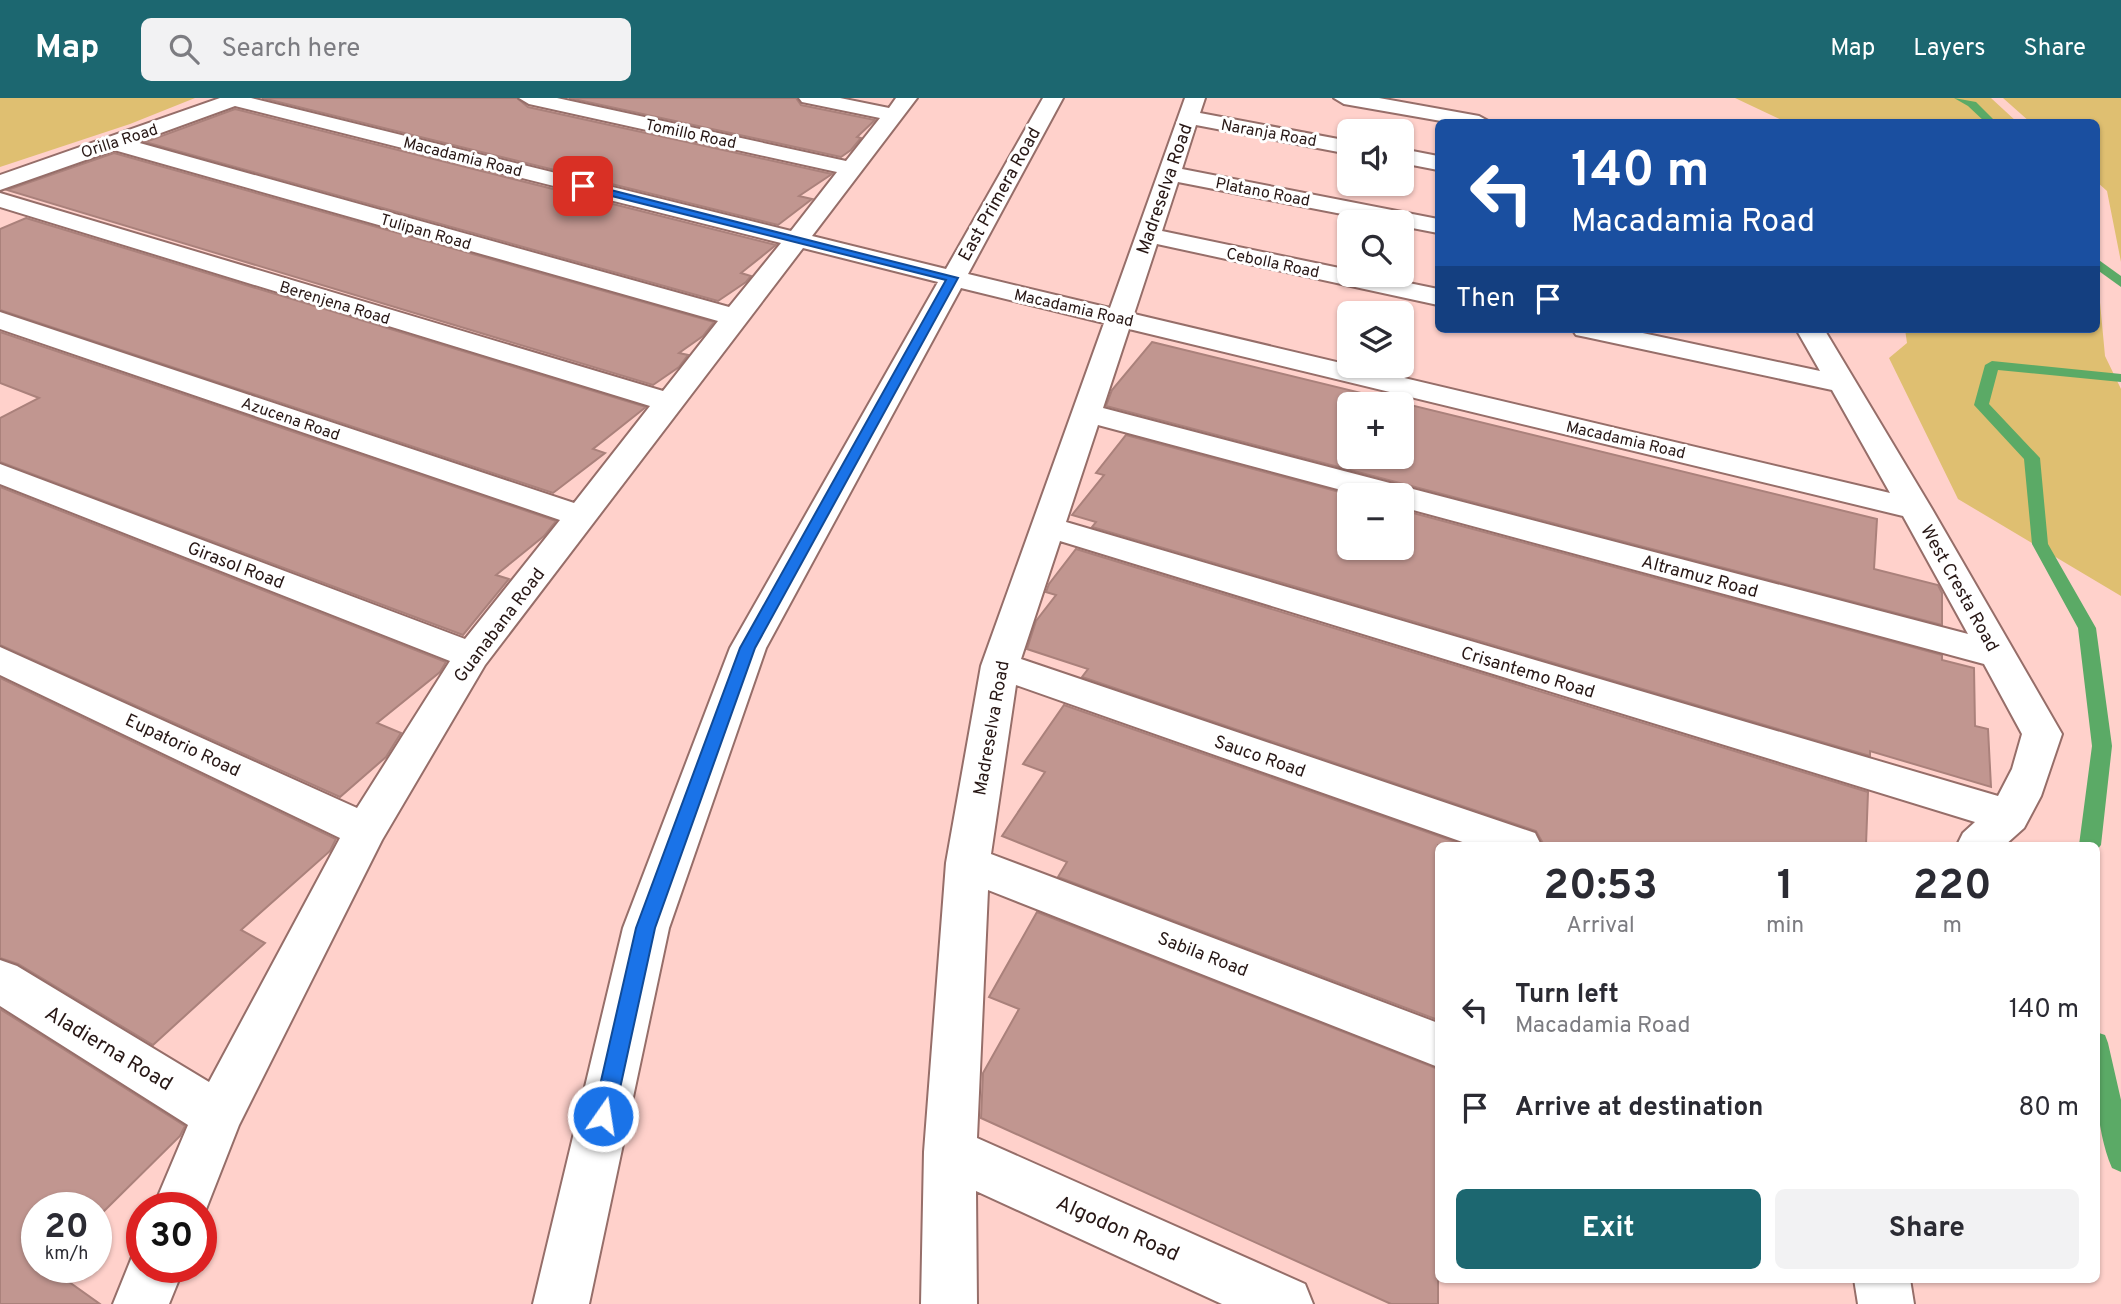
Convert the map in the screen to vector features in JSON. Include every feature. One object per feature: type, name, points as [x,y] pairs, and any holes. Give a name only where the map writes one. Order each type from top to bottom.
[{"type":"street","name":"Tomillo Road","points":[[528,98],[853,169]]},
{"type":"street","points":[[809,98],[901,107]]},
{"type":"street","name":"East Primera Road","points":[[561,1304],[646,928],[748,648],[1053,98]]},
{"type":"street","points":[[1344,98],[1462,119]]},
{"type":"street","name":"Macadamia Road","points":[[237,99],[952,278],[1916,509]]},
{"type":"street","name":"Orilla Road","points":[[0,183],[80,152],[115,143],[237,99]]},
{"type":"street","name":"Guanabana Road","points":[[187,1192],[218,1115],[365,831],[472,656],[901,107]]},
{"type":"street","name":"Naranja Road","points":[[1192,108],[1337,144]]},
{"type":"street","name":"Madreselva Road","points":[[948,1304],[950,1152],[968,863],[1000,666],[1192,108]]},
{"type":"street","name":"Tulipan Road","points":[[115,143],[737,318]]},
{"type":"street","points":[[1414,158],[1435,162]]},
{"type":"street","name":"Platano Road","points":[[1169,173],[1435,225]]},
{"type":"street","name":"Berenjena Road","points":[[0,200],[670,403]]},
{"type":"street","name":"Cebolla Road","points":[[1148,235],[1435,296]]},
{"type":"street","name":"Azucena Road","points":[[0,320],[582,516]]},
{"type":"street","points":[[1605,333],[1842,384]]},
{"type":"street","name":"West Cresta Road","points":[[1812,333],[1916,509],[2042,734],[2030,781],[2009,816],[1981,842]]},
{"type":"street","points":[[1087,413],[1351,483]]},
{"type":"street","name":"Girasol Road","points":[[0,473],[472,656]]},
{"type":"street","name":"Altramuz Road","points":[[1414,500],[1998,655]]},
{"type":"street","name":"Crisantemo Road","points":[[1048,527],[2009,816]]},
{"type":"street","name":"Eupatorio Road","points":[[0,660],[365,831]]},
{"type":"street","name":"Sauco Road","points":[[1000,666],[1511,842]]},
{"type":"street","name":"Sabila Road","points":[[968,863],[1435,1044]]},
{"type":"street","name":"Aladierna Road","points":[[0,981],[218,1115]]},
{"type":"street","name":"Algodon Road","points":[[950,1152],[1285,1304]]},
{"type":"street","points":[[141,1304],[150,1283]]},
{"type":"street","points":[[1883,1283],[1886,1304]]},
{"type":"shaded area","points":[[0,98],[195,98],[130,124],[0,167]]},
{"type":"shaded area","points":[[1735,98],[1991,98],[2014,119],[1780,119]]},
{"type":"shaded area","points":[[2003,98],[2121,98],[2121,262],[2107,191],[2100,185],[2100,119],[2027,119]]},
{"type":"shaded area","points":[[2100,302],[2105,356],[2121,389],[2121,596],[1958,499],[1889,358],[1907,343],[1906,333],[2100,333]]},
{"type":"building","points":[[262,98],[517,98],[528,107],[832,174],[799,196],[812,199],[778,225]]},
{"type":"building","points":[[569,98],[796,98],[801,105],[875,120],[857,137],[861,138],[851,150],[841,157]]},
{"type":"building","points":[[235,109],[776,245],[741,273],[751,276],[746,282],[718,301],[145,142]]},
{"type":"building","points":[[114,153],[714,322],[703,336],[679,353],[688,355],[679,367],[653,385],[7,190]]},
{"type":"building","points":[[26,218],[646,407],[593,449],[605,453],[553,493],[0,310],[0,229]]},
{"type":"building","points":[[0,332],[556,521],[544,536],[496,575],[509,579],[463,635],[0,462],[0,418],[39,398],[0,383]]},
{"type":"building","points":[[1152,342],[1357,392],[1337,392],[1337,467],[1106,406],[1112,390]]},
{"type":"building","points":[[1414,406],[1877,519],[1874,569],[1938,585],[1942,593],[1942,625],[1414,487],[1414,483],[1400,483],[1346,469],[1414,469]]},
{"type":"building","points":[[1126,435],[1337,491],[1337,560],[1414,560],[1414,513],[1942,655],[1942,660],[1974,668],[1975,726],[1988,729],[1991,787],[1870,751],[1870,756],[1092,527],[1096,522],[1072,515],[1104,475],[1096,473]]},
{"type":"building","points":[[0,487],[446,662],[440,672],[377,723],[401,733],[386,757],[340,797],[0,645]]},
{"type":"building","points":[[1076,549],[1868,792],[1866,842],[1542,842],[1536,831],[1082,677],[1088,669],[1027,649],[1036,621],[1056,595],[1046,592],[1049,584]]},
{"type":"building","points":[[0,678],[336,839],[330,851],[241,930],[265,943],[153,1045],[18,964],[0,958]]},
{"type":"building","points":[[1064,705],[1455,842],[1435,842],[1435,1019],[1058,877],[1067,862],[1002,836],[1045,772],[1023,764]]},
{"type":"building","points":[[1037,912],[1435,1068],[1435,1283],[1438,1283],[1438,1304],[1391,1304],[981,1118],[983,1073],[1019,1009],[989,997]]},
{"type":"building","points":[[0,1009],[185,1126],[180,1136],[112,1203],[112,1192],[21,1192],[21,1283],[70,1283],[100,1304],[0,1304]]},
{"type":"waterway","points":[[1959,98],[1972,104],[1988,119]]},
{"type":"waterway","points":[[2100,265],[2121,283]]},
{"type":"waterway","points":[[2090,842],[2102,746],[2087,628],[2040,544],[2032,458],[1981,405],[1992,365],[2121,378]]},
{"type":"waterway","points":[[2100,1062],[2121,1159]]},
{"type":"route","points":[[583,186],[952,278],[748,648],[646,928],[603,1116]]}]
